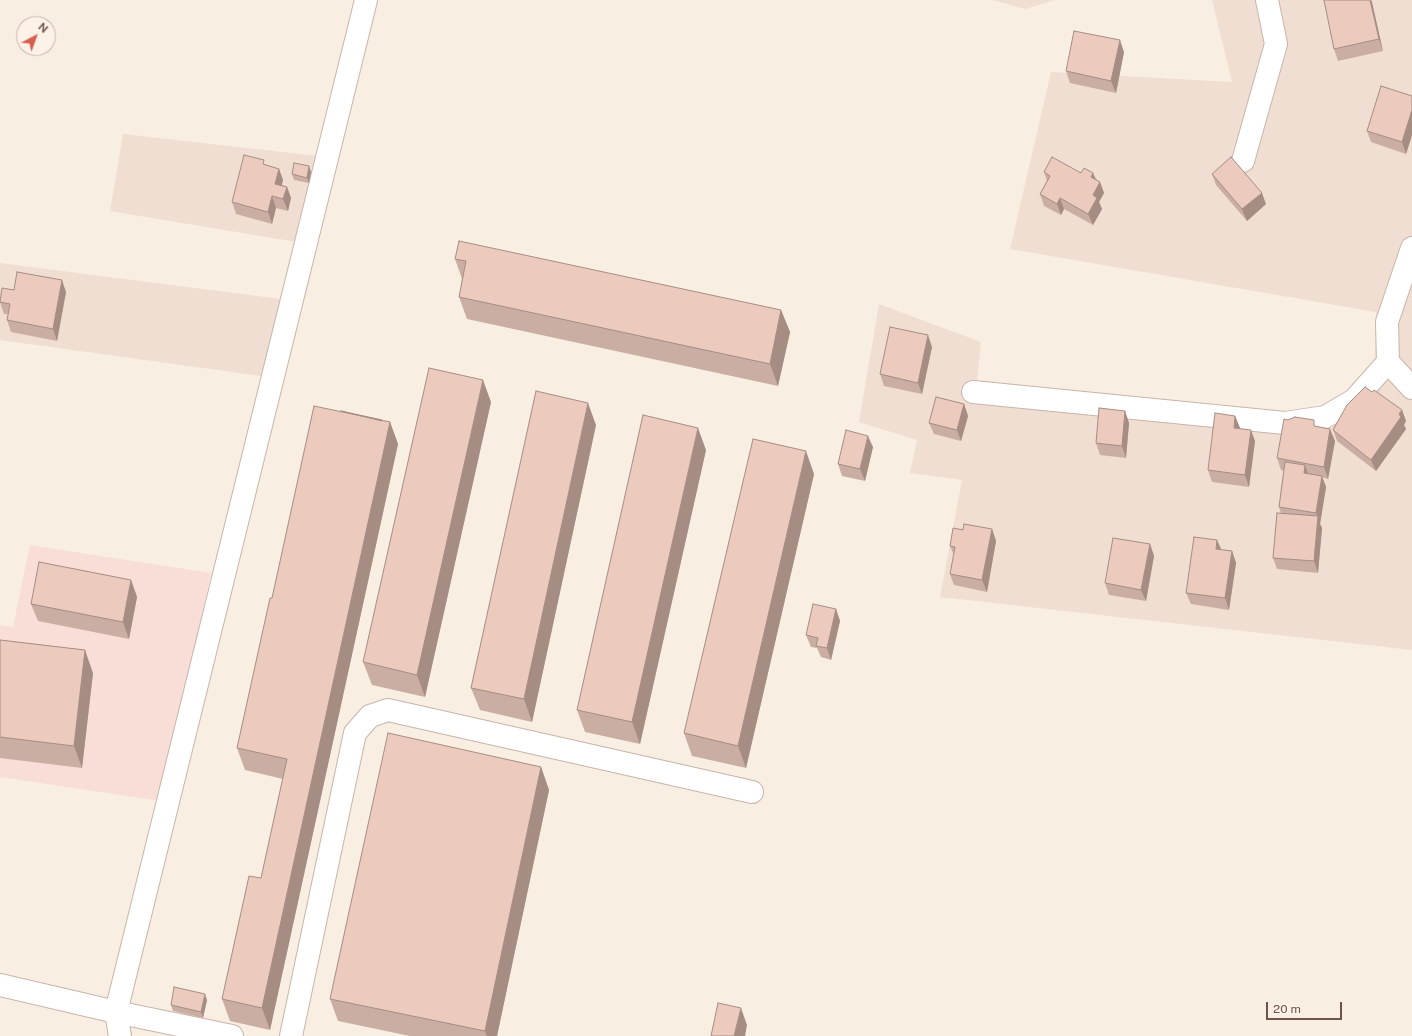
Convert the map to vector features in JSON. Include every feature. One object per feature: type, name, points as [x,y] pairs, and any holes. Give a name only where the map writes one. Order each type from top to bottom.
[{"type":"street","points":[[120,1036],[116,1012],[366,0]]},
{"type":"street","points":[[1243,161],[1276,44],[1267,0]]},
{"type":"street","points":[[973,392],[1285,423],[1325,417],[1354,400],[1388,362],[1388,322],[1412,248]]},
{"type":"street","points":[[1388,362],[1412,388]]},
{"type":"street","points":[[291,1036],[355,734],[370,716],[388,710],[752,792]]},
{"type":"street","points":[[0,985],[116,1012],[232,1036]]},
{"type":"shaded area","points":[[993,0],[1055,0],[1025,9]]},
{"type":"shaded area","points":[[1212,0],[1412,0],[1412,650],[940,597],[962,480],[910,473],[917,440],[859,422],[879,304],[981,342],[977,382],[1290,417],[1337,399],[1375,368],[1376,312],[1010,249],[1051,72],[1232,82]]},
{"type":"shaded area","points":[[123,134],[318,156],[297,242],[110,211]]},
{"type":"shaded area","points":[[0,263],[281,299],[261,376],[0,340]]},
{"type":"shaded area","points":[[30,545],[211,573],[160,801],[0,777],[0,625],[13,627]]},
{"type":"building","points":[[1324,0],[1370,0],[1379,39],[1334,49]]},
{"type":"building","points":[[1074,31],[1120,40],[1111,81],[1066,71]]},
{"type":"building","points":[[1381,86],[1412,96],[1412,110],[1402,142],[1367,131]]},
{"type":"building","points":[[244,155],[264,160],[263,164],[279,169],[275,184],[287,187],[283,199],[272,196],[268,212],[232,202]]},
{"type":"building","points":[[1052,157],[1081,173],[1084,168],[1093,173],[1091,177],[1100,182],[1093,195],[1097,198],[1088,214],[1060,198],[1057,204],[1040,194],[1050,176],[1044,172]]},
{"type":"building","points":[[1231,157],[1262,193],[1242,209],[1212,174]]},
{"type":"building","points":[[294,163],[309,166],[307,178],[292,174]]},
{"type":"building","points":[[459,241],[781,310],[770,364],[459,297],[466,261],[455,259]]},
{"type":"building","points":[[17,272],[62,280],[53,329],[7,320],[10,304],[0,302],[2,288],[14,290]]},
{"type":"building","points":[[890,327],[928,335],[918,383],[880,374]]},
{"type":"building","points":[[429,368],[483,380],[417,675],[363,662]]},
{"type":"building","points":[[1365,387],[1372,392],[1374,390],[1402,410],[1399,414],[1401,417],[1371,460],[1333,430],[1347,405]]},
{"type":"building","points":[[536,391],[588,403],[524,699],[471,688]]},
{"type":"building","points":[[936,397],[964,404],[957,430],[929,423]]},
{"type":"building","points":[[314,406],[390,422],[262,1008],[222,999],[249,876],[261,878],[287,759],[237,748]]},
{"type":"building","points":[[1099,408],[1125,411],[1122,446],[1096,443]]},
{"type":"building","points":[[341,411],[382,420],[382,421]]},
{"type":"building","points":[[1215,413],[1235,416],[1234,428],[1251,430],[1245,475],[1208,470]]},
{"type":"building","points":[[643,415],[698,428],[632,722],[577,710]]},
{"type":"building","points":[[1295,417],[1314,420],[1314,426],[1330,429],[1324,467],[1277,458],[1284,419],[1288,420]]},
{"type":"building","points":[[846,430],[868,436],[860,469],[838,464]]},
{"type":"building","points":[[753,439],[806,451],[738,746],[684,733]]},
{"type":"building","points":[[1285,462],[1305,465],[1304,473],[1322,476],[1316,513],[1279,507]]},
{"type":"building","points":[[1277,513],[1318,516],[1314,561],[1273,558]]},
{"type":"building","points":[[964,524],[992,529],[982,580],[950,574],[955,547],[950,546],[953,528],[963,530]]},
{"type":"building","points":[[1194,537],[1217,540],[1216,549],[1232,551],[1225,598],[1186,593]]},
{"type":"building","points":[[1113,538],[1150,544],[1141,590],[1105,583]]},
{"type":"building","points":[[39,562],[131,580],[123,622],[31,604]]},
{"type":"building","points":[[813,604],[836,609],[827,648],[816,646],[818,638],[806,635]]},
{"type":"building","points":[[0,640],[85,650],[74,746],[0,737]]},
{"type":"building","points":[[388,733],[541,767],[485,1031],[330,999]]},
{"type":"building","points":[[174,987],[205,994],[201,1012],[171,1005]]},
{"type":"building","points":[[718,1003],[741,1008],[734,1036],[711,1036]]}]
